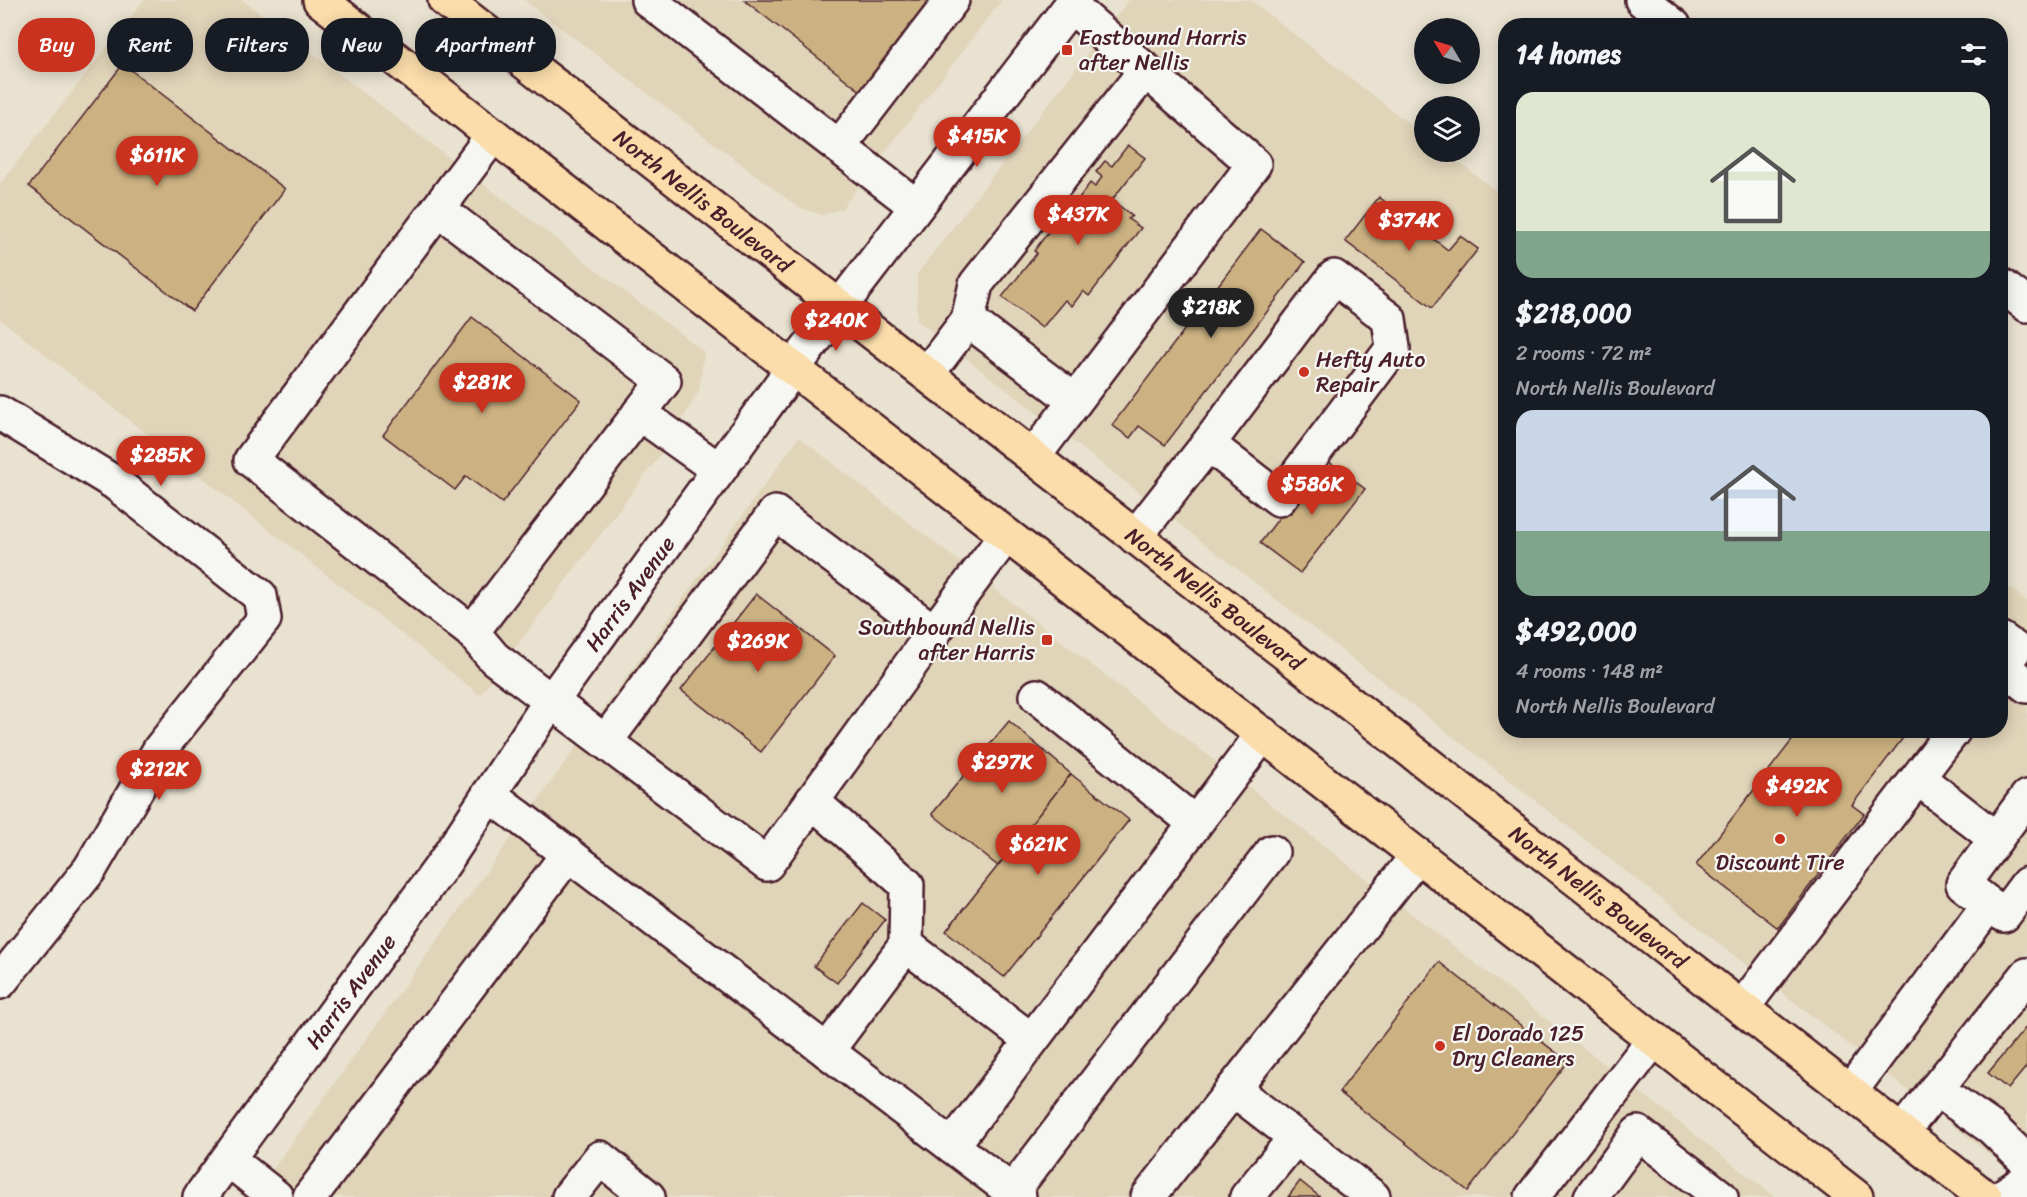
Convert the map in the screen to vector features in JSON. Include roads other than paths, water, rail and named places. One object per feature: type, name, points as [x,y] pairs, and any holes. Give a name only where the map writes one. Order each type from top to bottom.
[{"type":"main road","points":[[320,0],[1856,1197]]},
{"type":"main road","name":"North Nellis Boulevard","points":[[446,0],[1985,1197]]},
{"type":"street","points":[[648,0],[916,206]]},
{"type":"street","points":[[839,147],[952,0]]},
{"type":"street","points":[[1642,0],[1664,18]]},
{"type":"street","points":[[1033,457],[1254,164],[1073,3]]},
{"type":"street","name":"Harris Avenue","points":[[200,1197],[444,862],[551,702],[793,368],[1073,3]]},
{"type":"street","points":[[927,374],[968,320],[976,284],[1146,70]]},
{"type":"street","points":[[493,135],[251,460],[472,632],[494,658],[767,864],[1006,535]]},
{"type":"street","points":[[438,209],[664,381],[472,632]]},
{"type":"street","points":[[1136,537],[1334,277],[1389,319],[1393,348],[1280,499],[1208,444]]},
{"type":"street","points":[[2008,290],[2027,305]]},
{"type":"street","points":[[968,320],[1075,401]]},
{"type":"street","points":[[0,413],[115,483],[260,596],[264,619],[160,749],[90,868],[0,982]]},
{"type":"street","points":[[639,413],[719,470]]},
{"type":"street","points":[[605,742],[775,513],[934,632]]},
{"type":"street","points":[[1037,696],[1195,824]]},
{"type":"street","points":[[952,1146],[1263,734]]},
{"type":"street","points":[[1742,1008],[1948,738]]},
{"type":"street","points":[[1914,784],[1996,839]]},
{"type":"street","points":[[489,794],[1016,1194],[1272,852]]},
{"type":"street","points":[[2027,798],[1963,884],[2004,915],[2027,884]]},
{"type":"street","points":[[812,801],[907,885],[906,945],[827,1051]]},
{"type":"street","points":[[310,1197],[568,854]]},
{"type":"street","points":[[1149,1197],[1418,855]]},
{"type":"street","points":[[1850,1092],[1989,904]]},
{"type":"street","points":[[906,945],[1031,1041]]},
{"type":"street","points":[[1902,1132],[2027,975]]},
{"type":"street","points":[[1532,1197],[1654,1039]]},
{"type":"street","points":[[1233,1089],[1373,1197]]},
{"type":"street","points":[[1936,1089],[1992,1128],[2027,1162]]},
{"type":"street","points":[[1591,1197],[1638,1133],[1721,1197]]},
{"type":"street","points":[[1247,1197],[1296,1137]]},
{"type":"street","points":[[569,1197],[600,1158],[648,1197]]},
{"type":"street","points":[[228,1159],[276,1197]]},
{"type":"street","points":[[2001,1197],[2027,1180]]},
{"type":"place","name":"Eastbound Harris after Nellis","points":[[1067,50]]},
{"type":"place","name":"Hefty Auto Repair","points":[[1304,372]]},
{"type":"place","name":"Southbound Nellis after Harris","points":[[1047,640]]},
{"type":"place","name":"Discount Tire","points":[[1780,839]]},
{"type":"place","name":"El Dorado 125 Dry Cleaners","points":[[1440,1046]]}]
